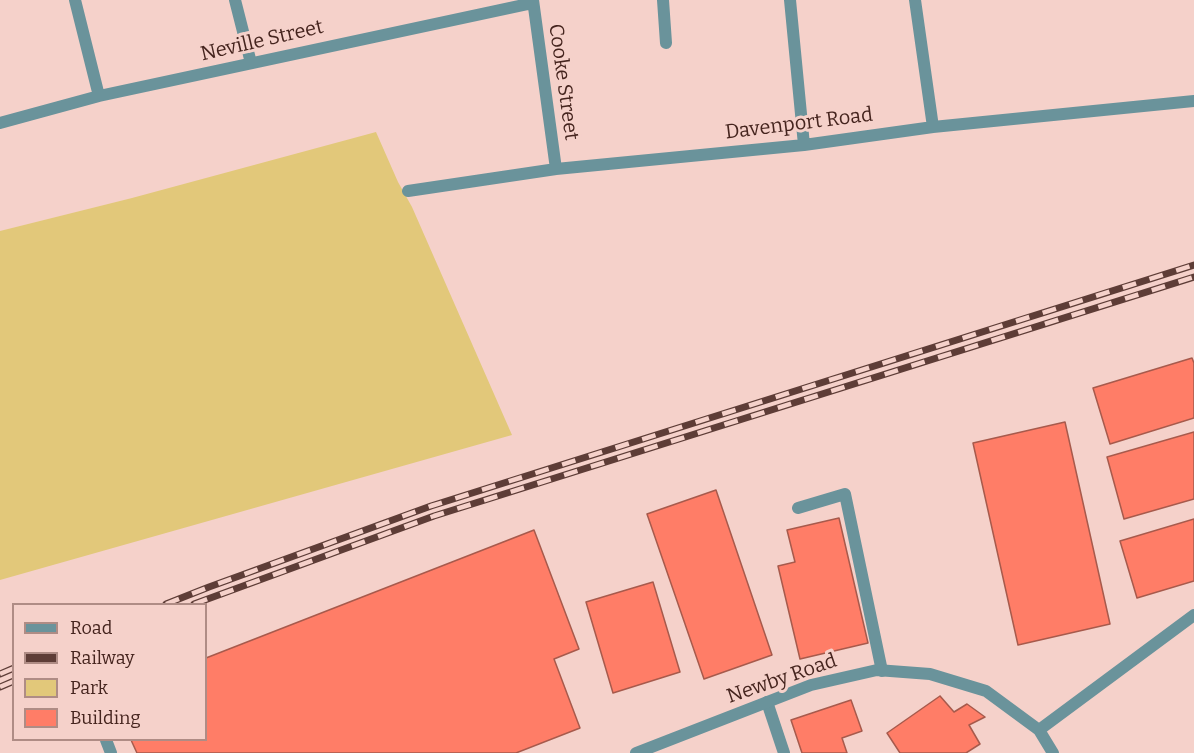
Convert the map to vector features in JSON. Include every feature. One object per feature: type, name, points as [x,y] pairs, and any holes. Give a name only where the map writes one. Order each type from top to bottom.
[{"type":"street","points":[[75,0],[99,96]]},
{"type":"street","points":[[235,0],[251,63]]},
{"type":"street","points":[[663,0],[666,43]]},
{"type":"street","points":[[790,0],[804,145]]},
{"type":"street","points":[[915,0],[933,127]]},
{"type":"street","name":"Neville Street","points":[[0,123],[99,96],[178,81],[533,1]]},
{"type":"street","name":"Cooke Street","points":[[533,1],[556,169]]},
{"type":"street","name":"Davenport Road","points":[[408,191],[556,169],[804,145],[933,127],[1194,101]]},
{"type":"street","points":[[798,508],[845,494],[882,670]]},
{"type":"street","points":[[1039,730],[1194,615]]},
{"type":"street","name":"Newby Road","points":[[636,753],[811,685],[882,670],[930,674],[986,691],[1039,730],[1053,753]]},
{"type":"street","points":[[767,702],[784,753]]},
{"type":"green space","points":[[376,132],[398,182],[412,207],[512,435],[0,580],[0,231]]},
{"type":"building","points":[[1192,358],[1194,363],[1194,418],[1110,444],[1093,388]]},
{"type":"building","points":[[1065,422],[1110,624],[1018,645],[973,443]]},
{"type":"building","points":[[1194,432],[1194,499],[1124,519],[1107,457]]},
{"type":"building","points":[[716,490],[772,655],[704,679],[647,514]]},
{"type":"building","points":[[839,518],[868,643],[800,659],[778,566],[795,562],[787,530]]},
{"type":"building","points":[[1194,519],[1194,581],[1137,598],[1120,541]]},
{"type":"building","points":[[534,530],[579,649],[554,659],[580,728],[516,753],[137,753],[131,741],[207,741],[207,658]]},
{"type":"building","points":[[653,582],[680,672],[613,693],[586,602]]},
{"type":"building","points":[[940,696],[954,712],[967,704],[985,717],[969,725],[980,744],[966,753],[900,753],[887,733]]},
{"type":"building","points":[[851,700],[862,731],[842,738],[847,753],[802,753],[791,720]]},
{"type":"railway","points":[[169,603],[431,506],[1194,265]]},
{"type":"railway","points":[[197,603],[434,516],[1194,277]]},
{"type":"railway","points":[[0,674],[12,669]]},
{"type":"railway","points":[[0,687],[12,682]]}]
